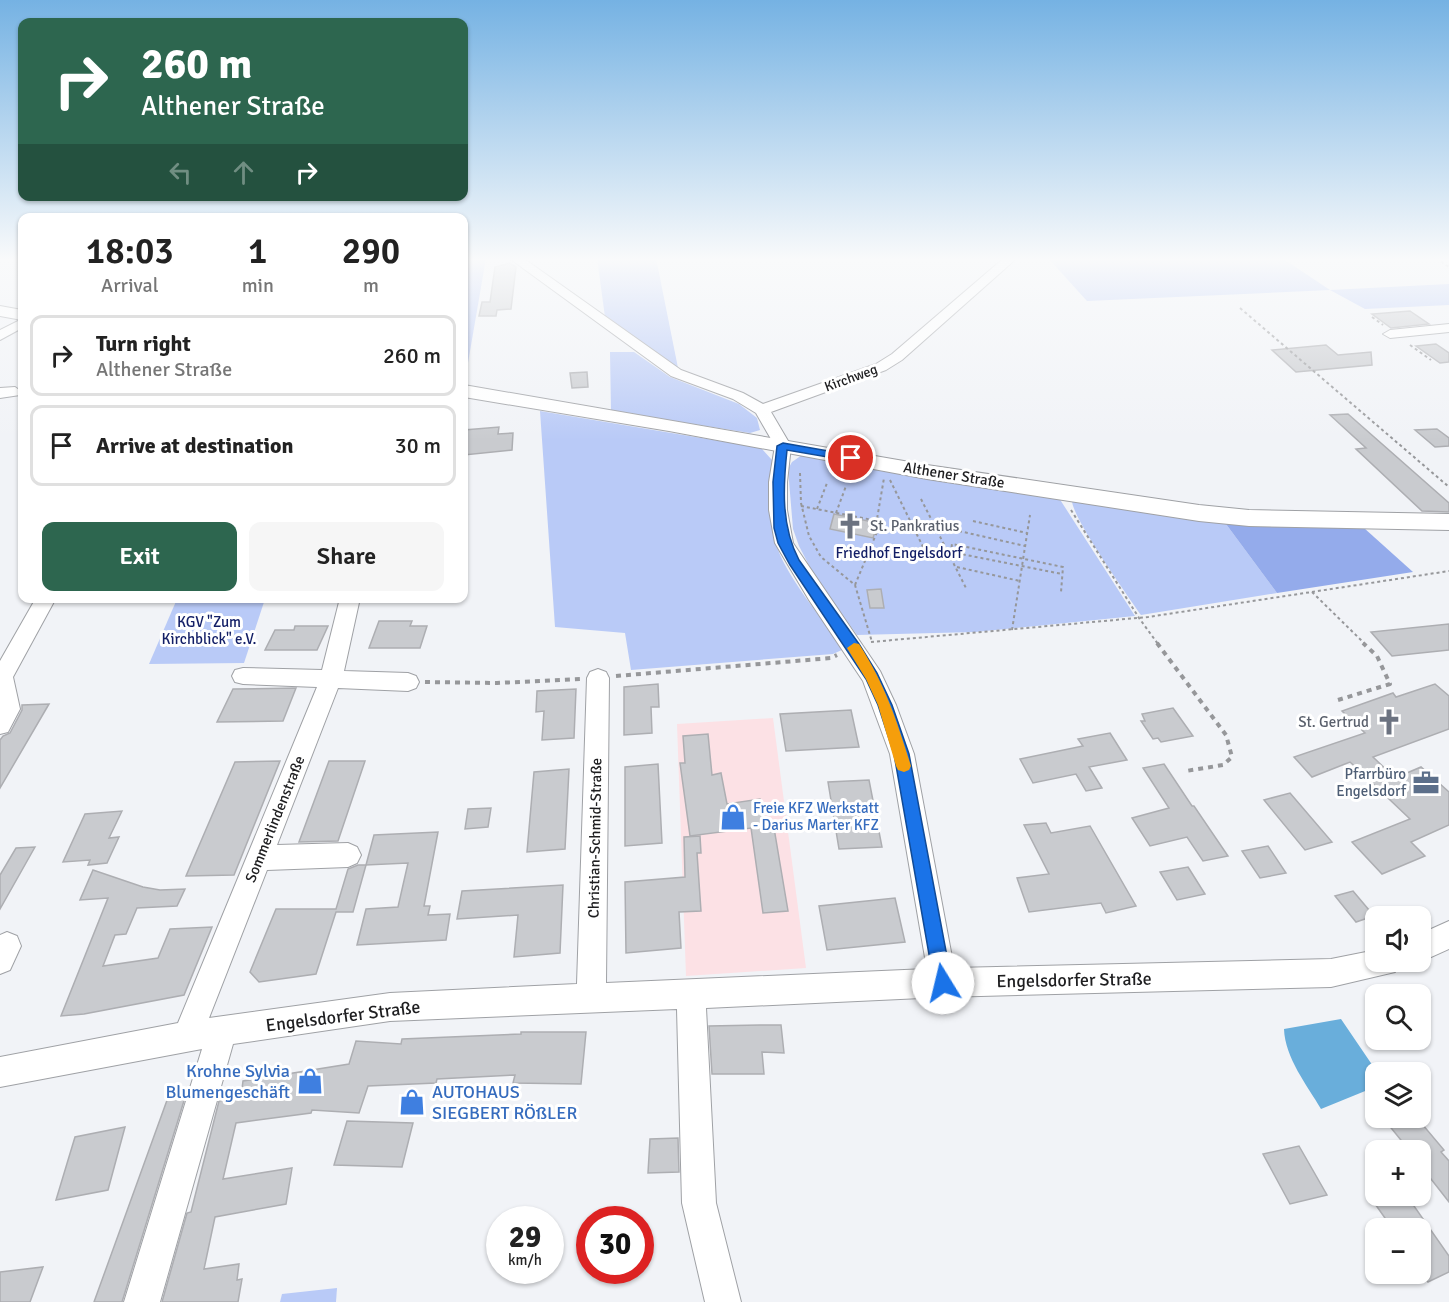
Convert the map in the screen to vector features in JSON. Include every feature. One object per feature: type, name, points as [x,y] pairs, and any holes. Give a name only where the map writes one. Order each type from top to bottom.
[{"type":"main road","name":"Althener Straße","points":[[468,392],[927,472],[1249,518],[1449,522]]},
{"type":"street","points":[[600,319],[676,373],[738,396],[762,410],[783,446],[778,482],[778,510],[784,543],[811,587],[863,645],[872,677],[885,705],[902,754],[943,983]]},
{"type":"street","name":"Kirchweg","points":[[762,410],[881,367],[897,357],[941,319]]},
{"type":"street","points":[[0,336],[18,325]]},
{"type":"street","points":[[1390,334],[1449,328]]},
{"type":"street","points":[[0,725],[9,709],[2,677],[43,603]]},
{"type":"street","name":"Sommerlindenstraße","points":[[187,1036],[331,679],[349,603]]},
{"type":"street","points":[[243,676],[408,682]]},
{"type":"street","name":"Christian-Schmid-Straße","points":[[591,998],[598,678]]},
{"type":"street","points":[[259,858],[348,855]]},
{"type":"street","points":[[1431,943],[1449,935]]},
{"type":"street","name":"Engelsdorfer Straße","points":[[0,1072],[187,1036],[390,1007],[943,983],[1331,973],[1365,966]]},
{"type":"street","points":[[691,994],[699,1203],[723,1302]]},
{"type":"street","points":[[142,1302],[222,1031]]},
{"type":"path","points":[[1253,319],[1449,487]]},
{"type":"path","points":[[800,473],[801,506],[809,536],[821,557],[855,585]]},
{"type":"path","points":[[863,645],[855,585],[879,527],[884,476],[891,481],[929,559],[950,558]]},
{"type":"path","points":[[817,509],[827,483]]},
{"type":"path","points":[[836,513],[846,486]]},
{"type":"path","points":[[1062,492],[1071,512],[1139,618],[1226,735],[1232,757],[1223,765],[1186,771]]},
{"type":"path","points":[[921,499],[967,590]]},
{"type":"path","points":[[801,506],[878,521]]},
{"type":"path","points":[[1012,630],[1030,515]]},
{"type":"path","points":[[974,521],[1028,533]]},
{"type":"path","points":[[959,531],[1025,546]]},
{"type":"path","points":[[944,544],[1063,567],[1061,592]]},
{"type":"path","points":[[950,558],[952,544]]},
{"type":"path","points":[[951,552],[1062,574]]},
{"type":"path","points":[[957,567],[1020,581]]},
{"type":"path","points":[[408,682],[498,683],[598,678],[831,658],[863,645],[1139,618],[1449,571]]},
{"type":"path","points":[[1312,592],[1377,656],[1390,684],[1338,700]]},
{"type":"shaded area","points":[[1223,520],[1364,528],[1413,572],[1277,593]]},
{"type":"shaded area","name":"Freie KFZ Werkstatt - Darius Marter KFZ","points":[[773,718],[806,968],[686,976],[677,724]]},
{"type":"shaded area","points":[[1341,1019],[1370,1062],[1365,1062],[1365,1091],[1321,1109],[1292,1061],[1284,1029]]},
{"type":"green space","points":[[468,319],[476,319],[468,363]]},
{"type":"green space","points":[[608,319],[668,319],[678,368]]},
{"type":"green space","points":[[610,352],[634,352],[670,377],[739,404],[757,418],[760,430],[750,433],[611,411]]},
{"type":"green space","name":"Friedhof Engelsdorf","points":[[540,411],[761,448],[772,460],[773,523],[780,555],[806,597],[844,649],[833,654],[631,670],[625,633],[555,627]]},
{"type":"green space","name":"Friedhof Engelsdorf","points":[[802,455],[1059,498],[1135,616],[975,632],[857,635],[815,577],[793,529],[788,469],[792,462]]},
{"type":"green space","points":[[1072,501],[1223,520],[1277,593],[1141,615],[1081,524]]},
{"type":"green space","name":"KGV \"Zum Kirchblick\" e.V.","points":[[175,603],[264,603],[244,663],[149,664]]},
{"type":"green space","points":[[337,1288],[336,1302],[280,1302],[282,1294]]},
{"type":"building","points":[[1378,319],[1421,319],[1429,324],[1391,328]]},
{"type":"building","points":[[1436,344],[1449,353],[1449,362],[1440,363],[1416,346]]},
{"type":"building","points":[[1326,345],[1338,355],[1371,352],[1372,365],[1296,372],[1272,350]]},
{"type":"building","points":[[587,372],[588,387],[572,388],[570,373]]},
{"type":"building","points":[[1348,414],[1449,503],[1449,512],[1422,511],[1356,449],[1366,448],[1330,415]]},
{"type":"building","points":[[499,427],[498,434],[513,433],[512,450],[468,455],[468,430]]},
{"type":"building","points":[[1437,429],[1449,438],[1449,446],[1435,447],[1415,430]]},
{"type":"building","name":"St. Pankratius","points":[[834,514],[878,523],[873,538],[830,529]]},
{"type":"building","points":[[881,589],[884,608],[870,608],[867,590]]},
{"type":"building","points":[[379,621],[412,621],[410,626],[427,626],[420,648],[369,648]]},
{"type":"building","points":[[1449,624],[1449,650],[1392,656],[1371,632]]},
{"type":"building","points":[[295,626],[328,626],[317,650],[265,650],[275,630],[294,630]]},
{"type":"building","points":[[658,684],[659,707],[651,707],[652,733],[624,735],[624,687]]},
{"type":"building","points":[[1435,684],[1449,696],[1449,729],[1373,757],[1395,778],[1421,767],[1449,792],[1449,825],[1411,842],[1425,856],[1382,874],[1352,842],[1410,819],[1350,762],[1312,777],[1294,757],[1365,733],[1342,711],[1393,693],[1396,697]]},
{"type":"building","points":[[296,688],[283,721],[217,722],[233,689]]},
{"type":"building","points":[[576,689],[574,738],[542,740],[544,711],[536,712],[537,691]]},
{"type":"building","points":[[49,704],[0,788],[0,740],[10,733],[22,710],[22,705]]},
{"type":"building","points":[[1173,708],[1193,736],[1161,742],[1158,738],[1153,739],[1141,721],[1145,721],[1142,714]]},
{"type":"building","points":[[851,710],[859,747],[786,751],[780,714]]},
{"type":"building","points":[[1110,733],[1127,760],[1089,767],[1102,788],[1086,791],[1076,774],[1033,783],[1020,759],[1083,746],[1078,739]]},
{"type":"building","points":[[708,734],[712,775],[721,773],[727,804],[760,799],[766,828],[774,828],[788,911],[763,913],[751,828],[690,836],[680,763],[685,763],[683,736]]},
{"type":"building","points":[[280,761],[234,875],[186,876],[235,762]]},
{"type":"building","points":[[329,761],[365,761],[338,841],[299,842]]},
{"type":"building","points":[[658,764],[662,843],[625,846],[625,767]]},
{"type":"building","points":[[1164,764],[1228,856],[1203,861],[1187,837],[1150,846],[1132,818],[1169,808],[1143,768]]},
{"type":"building","points":[[569,769],[565,849],[527,852],[534,772]]},
{"type":"building","points":[[869,780],[882,847],[839,849],[828,782]]},
{"type":"building","points":[[1290,793],[1332,842],[1305,850],[1264,800]]},
{"type":"building","points":[[491,808],[488,827],[465,829],[468,809]]},
{"type":"building","points":[[122,811],[109,838],[119,837],[107,863],[88,865],[90,860],[63,862],[85,814]]},
{"type":"building","points":[[1046,823],[1051,833],[1090,826],[1136,906],[1106,913],[1101,903],[1029,912],[1017,878],[1049,874],[1024,825]]},
{"type":"building","points":[[438,832],[424,906],[430,906],[428,915],[450,914],[446,940],[357,945],[366,909],[398,907],[408,863],[366,865],[374,835]]},
{"type":"building","points":[[700,836],[701,853],[697,853],[701,911],[679,912],[681,948],[626,953],[625,882],[685,877],[684,837]]},
{"type":"building","points":[[1268,846],[1286,873],[1260,878],[1242,851]]},
{"type":"building","points":[[35,847],[0,909],[0,875],[16,848]]},
{"type":"building","points":[[366,865],[353,912],[336,912],[316,974],[259,982],[250,972],[276,909],[336,909],[348,869]]},
{"type":"building","points":[[1188,867],[1205,894],[1177,900],[1160,872]]},
{"type":"building","points":[[93,870],[143,887],[160,890],[185,889],[177,906],[137,908],[126,934],[115,935],[103,966],[158,958],[170,929],[212,927],[184,995],[84,1014],[61,1016],[108,898],[80,900]]},
{"type":"building","points":[[563,885],[560,953],[514,957],[518,915],[457,919],[462,891]]},
{"type":"building","points":[[1353,891],[1366,906],[1365,919],[1356,922],[1335,896]]},
{"type":"building","points":[[895,898],[905,942],[827,950],[819,906]]},
{"type":"building","points":[[781,1025],[784,1053],[762,1052],[764,1074],[712,1074],[709,1026]]},
{"type":"building","points":[[521,1032],[586,1032],[581,1084],[513,1083],[515,1075],[437,1079],[436,1083],[368,1086],[359,1113],[312,1110],[311,1113],[236,1123],[223,1179],[292,1168],[286,1204],[215,1217],[204,1269],[239,1264],[237,1280],[242,1279],[238,1302],[162,1302],[187,1213],[191,1212],[219,1101],[241,1097],[243,1081],[349,1064],[356,1041],[401,1044],[402,1039],[521,1034]]},
{"type":"building","points":[[187,1091],[122,1302],[94,1302],[170,1092]]},
{"type":"building","points":[[347,1121],[413,1123],[402,1167],[334,1165]]},
{"type":"building","points":[[125,1127],[108,1190],[56,1200],[75,1137]]},
{"type":"building","points":[[1391,1128],[1425,1128],[1444,1150],[1441,1152],[1449,1161],[1449,1202],[1431,1179],[1431,1140],[1401,1140]]},
{"type":"building","points":[[678,1138],[679,1172],[648,1173],[650,1139]]},
{"type":"building","points":[[1299,1146],[1327,1195],[1290,1204],[1263,1154]]},
{"type":"building","points":[[1377,1206],[1414,1206],[1422,1218],[1385,1218]]},
{"type":"building","points":[[1431,1230],[1449,1256],[1449,1272],[1431,1281]]},
{"type":"building","points":[[43,1267],[30,1302],[0,1302],[0,1272]]},
{"type":"slow traffic","points":[[854,648],[872,677],[885,705],[904,766]]},
{"type":"place","name":"St. Pankratius","points":[[850,526]]},
{"type":"place","name":"St. Gertrud","points":[[1389,722]]},
{"type":"place","name":"Pfarrbüro Engelsdorf","points":[[1426,783]]},
{"type":"place","name":"Freie KFZ Werkstatt - Darius Marter KFZ","points":[[733,817]]},
{"type":"place","name":"Krohne Sylvia Blumengeschäft","points":[[310,1081]]},
{"type":"place","name":"AUTOHAUS SIEGBERT RÖßLER","points":[[412,1102]]},
{"type":"route","points":[[851,458],[783,446],[778,482],[780,528],[784,543],[794,562],[854,648],[872,677],[885,705],[902,754],[943,983]]}]
